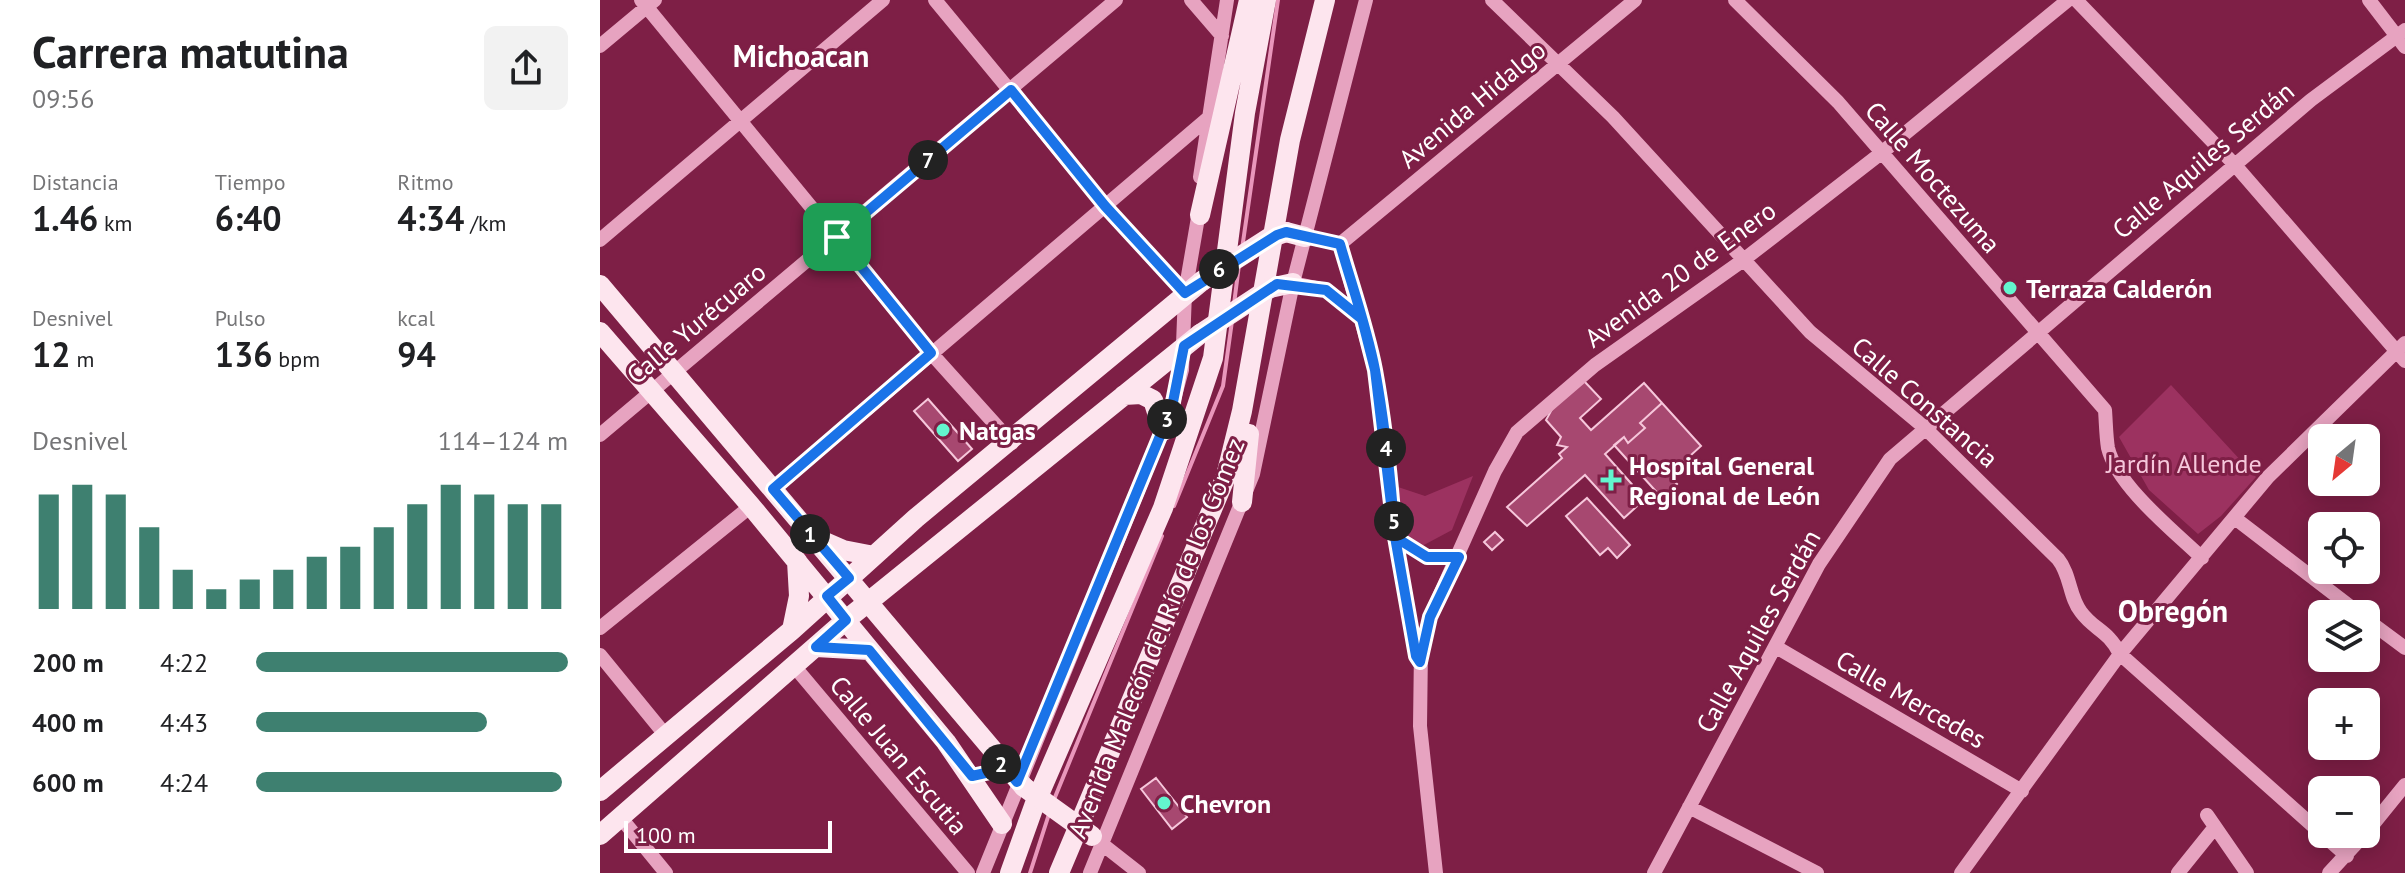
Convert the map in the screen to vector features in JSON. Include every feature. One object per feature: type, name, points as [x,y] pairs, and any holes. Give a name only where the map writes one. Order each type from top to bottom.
[{"type":"main road","points":[[1200,215],[1249,0]]},
{"type":"main road","name":"Avenida Malecón del Río de los Gómez","points":[[1010,873],[1034,806],[1163,508],[1213,358],[1245,113],[1266,0]]},
{"type":"main road","name":"Avenida Malecón del Río de los Gómez","points":[[1059,873],[1226,476],[1266,293],[1290,140],[1325,0]]},
{"type":"main road","points":[[600,791],[1194,287],[1269,238],[1296,234]]},
{"type":"main road","points":[[600,835],[846,620],[1192,340],[1266,293],[1293,283]]},
{"type":"main road","points":[[600,285],[1020,785],[1097,840]]},
{"type":"main road","points":[[1242,502],[1263,350],[1266,293]]},
{"type":"main road","points":[[600,332],[827,596],[972,776],[1002,824]]},
{"type":"main road","points":[[1124,395],[1141,394],[1153,400],[1163,431]]},
{"type":"main road","points":[[806,530],[843,550],[874,556]]},
{"type":"main road","points":[[792,630],[799,596],[797,561]]},
{"type":"main road","points":[[816,647],[869,650]]},
{"type":"main road","points":[[972,776],[990,772],[997,758]]},
{"type":"street","points":[[600,240],[883,0]]},
{"type":"street","points":[[935,0],[1105,206],[1194,287]]},
{"type":"street","name":"Calle Yurécuaro","points":[[600,435],[1116,0]]},
{"type":"street","points":[[1191,0],[1222,36]]},
{"type":"street","points":[[983,873],[1163,431],[1192,340],[1207,119],[1227,0]]},
{"type":"street","name":"Avenida Malecón del Río de los Gómez","points":[[1090,873],[1097,840],[1242,502],[1263,440],[1293,283],[1296,234],[1366,0]]},
{"type":"street","name":"Calle Constancia","points":[[1492,0],[1613,117],[1742,261],[1845,364],[1924,427],[2058,559],[2067,570],[2081,613],[2112,637],[2120,654],[2308,822]]},
{"type":"street","name":"Avenida Hidalgo","points":[[1340,244],[1635,0]]},
{"type":"street","name":"Calle Moctezuma","points":[[1735,0],[1838,102],[2105,410],[2108,450],[2127,480],[2202,558]]},
{"type":"street","name":"Avenida 20 de Enero","points":[[1420,662],[1430,617],[1495,471],[1517,432],[1595,365],[1742,261],[1880,154],[2068,0]]},
{"type":"street","points":[[1961,873],[2120,654],[2294,448],[2402,351],[2235,165],[2076,0]]},
{"type":"street","points":[[2369,0],[2403,38]]},
{"type":"street","points":[[600,46],[648,2],[931,353],[1012,443]]},
{"type":"street","name":"Calle Aquiles Serdán","points":[[1654,873],[1819,564],[1890,459],[2311,100],[2403,38]]},
{"type":"street","points":[[773,489],[1207,119]]},
{"type":"street","points":[[1296,234],[1340,244],[1375,370],[1395,537],[1416,656],[1420,662],[1421,737],[1436,873]]},
{"type":"street","points":[[1293,283],[1326,290],[1362,319]]},
{"type":"street","points":[[600,628],[751,506]]},
{"type":"street","points":[[2236,519],[2342,600]]},
{"type":"street","points":[[1395,537],[1427,557],[1459,557]]},
{"type":"street","points":[[2380,629],[2405,648]]},
{"type":"street","name":"Calle Mercedes","points":[[1776,647],[2022,791]]},
{"type":"street","points":[[600,655],[667,737]]},
{"type":"street","name":"Calle Juan Escutia","points":[[794,666],[968,873]]},
{"type":"street","points":[[2380,815],[2405,785]]},
{"type":"street","points":[[1689,807],[1817,873]]},
{"type":"street","points":[[621,818],[666,873]]},
{"type":"street","points":[[2178,873],[2211,821],[2247,873]]},
{"type":"street","points":[[1097,840],[1139,873]]},
{"type":"street","name":"Calle Constancia","points":[[2338,848],[2347,856]]},
{"type":"street","points":[[2329,873],[2353,848]]},
{"type":"green space","name":"Jardín Allende","points":[[2171,385],[2256,477],[2221,516],[2198,534],[2149,490],[2119,437]]},
{"type":"green space","points":[[1473,476],[1452,530],[1422,546],[1404,534],[1398,487],[1425,496]]},
{"type":"building","points":[[1584,381],[1601,399],[1580,418],[1591,430],[1644,383],[1662,403],[1640,423],[1645,428],[1628,443],[1624,437],[1605,454],[1645,499],[1624,518],[1585,475],[1527,526],[1507,507],[1562,458],[1559,454],[1567,447],[1557,445],[1561,437],[1546,420],[1556,402]]},
{"type":"building","name":"Natgas","points":[[928,399],[972,449],[958,461],[914,411]]},
{"type":"building","points":[[1662,403],[1701,446],[1669,475],[1677,484],[1662,498],[1614,445],[1624,437],[1628,443],[1645,428],[1640,423]]},
{"type":"building","points":[[1587,498],[1630,545],[1617,558],[1608,548],[1600,555],[1566,516]]},
{"type":"building","points":[[1495,532],[1503,540],[1492,550],[1484,542]]},
{"type":"building","name":"Chevron","points":[[1156,778],[1187,817],[1172,829],[1141,789]]},
{"type":"waterway","points":[[1242,249],[1278,0]]},
{"type":"waterway","points":[[1234,304],[1239,265]]},
{"type":"waterway","points":[[1174,506],[1223,386],[1232,321]]},
{"type":"waterway","points":[[1053,802],[1162,536]]},
{"type":"waterway","points":[[1030,873],[1049,814]]},
{"type":"place","name":"Terraza Calderón","points":[[2010,288]]},
{"type":"place","name":"Natgas","points":[[943,430]]},
{"type":"place","name":"Hospital General Regional de León","points":[[1611,480]]},
{"type":"place","name":"Chevron","points":[[1164,803]]},
{"type":"district","name":"Michoacan","points":[[801,55]]},
{"type":"district","name":"Obregón","points":[[2173,610]]},
{"type":"route","points":[[837,237],[931,353],[773,489],[849,578],[827,596],[846,620],[816,647],[869,650],[972,776],[990,772],[997,758],[1017,782],[1163,431],[1178,388],[1184,346],[1277,284],[1326,290],[1341,299],[1362,319],[1375,370],[1391,481],[1395,537],[1416,656],[1420,662],[1430,617],[1459,557],[1427,557],[1395,537],[1391,481],[1375,370],[1368,338],[1340,244],[1317,242],[1286,232],[1269,238],[1185,293],[1105,206],[1011,90],[837,237]]}]
